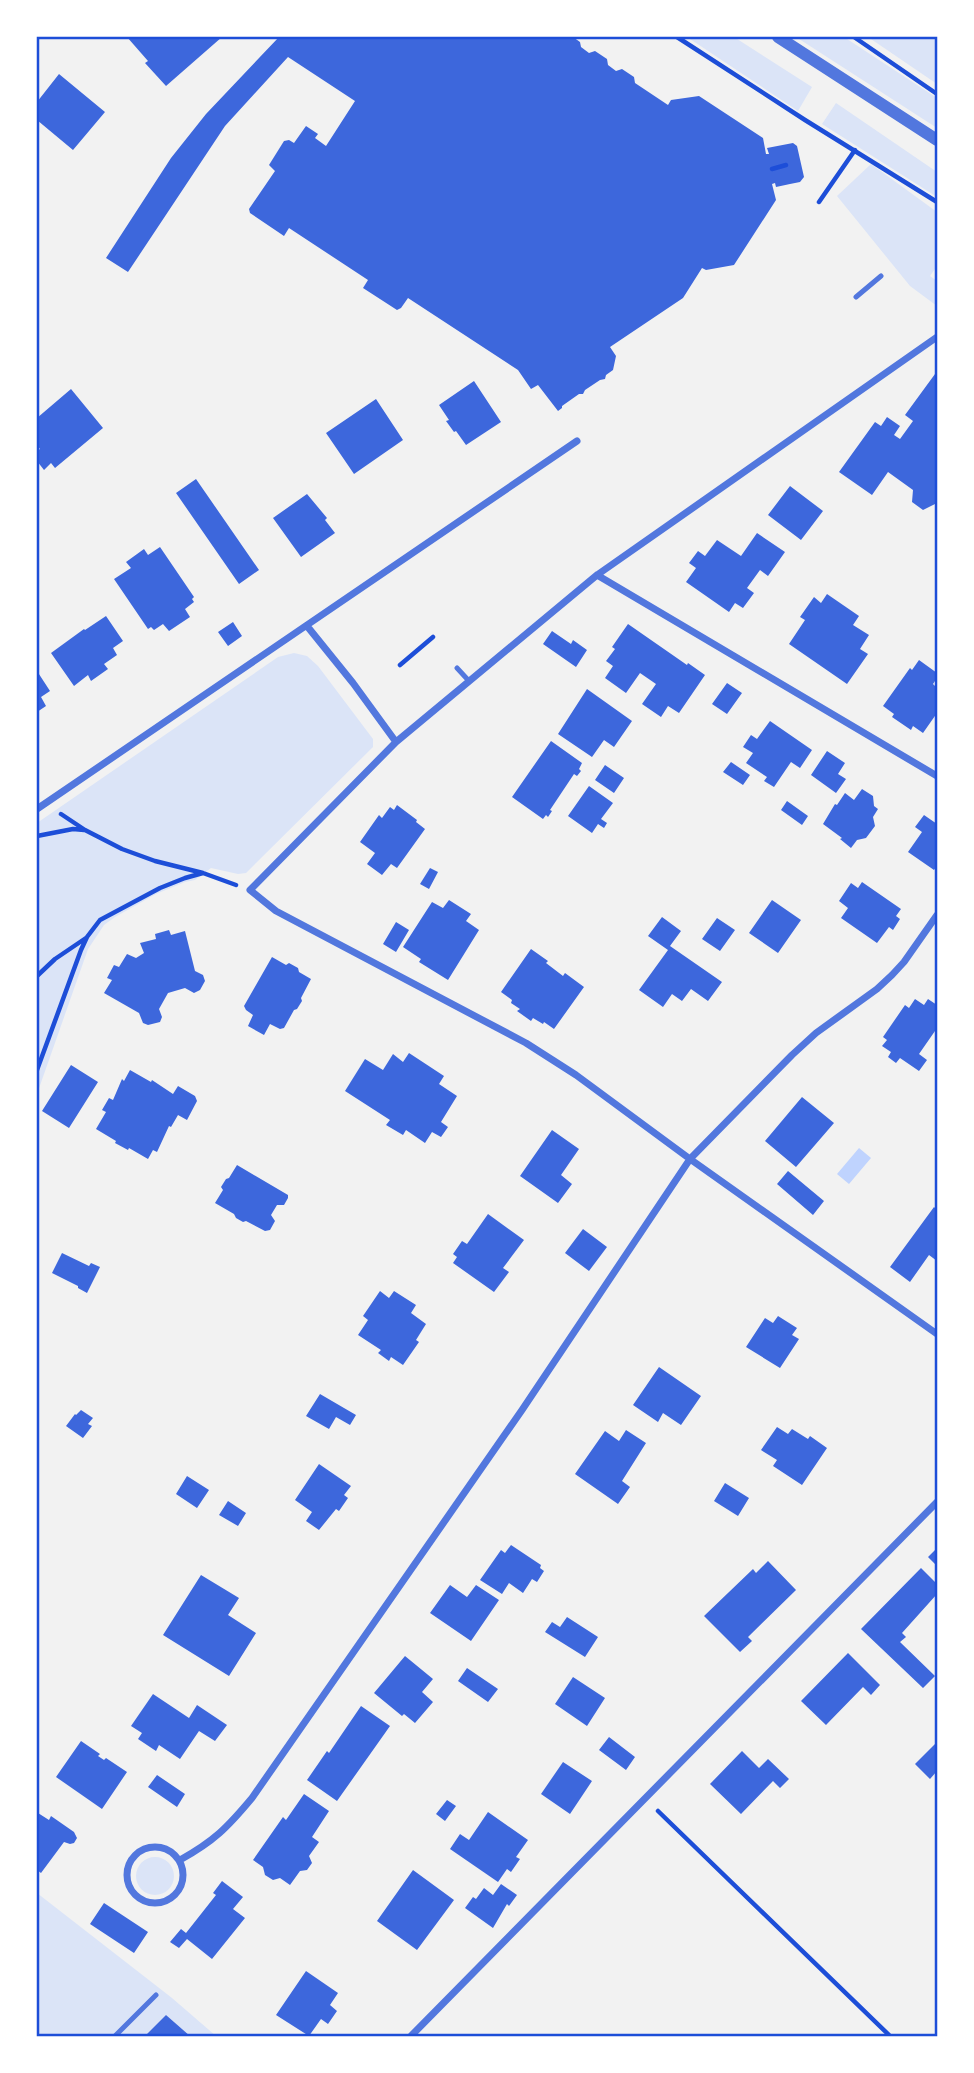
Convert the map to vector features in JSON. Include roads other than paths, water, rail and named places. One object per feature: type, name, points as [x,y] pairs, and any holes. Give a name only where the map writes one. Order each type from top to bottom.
[{"type":"street","points":[[778,37],[937,140]]},
{"type":"street","points":[[937,337],[597,575],[396,742],[250,890],[276,911],[526,1044],[576,1075],[937,1334]]},
{"type":"street","points":[[37,809],[577,441]]},
{"type":"street","points":[[597,575],[937,776]]},
{"type":"street","points":[[307,625],[396,742]]},
{"type":"street","points":[[180,1860],[204,1847],[226,1829],[252,1798],[522,1409],[691,1159],[816,1033],[892,975],[937,915]]},
{"type":"street","points":[[411,2036],[937,1502]]},
{"type":"street","points":[[158,1846],[174,1853],[180,1860],[184,1879],[181,1888],[166,1902],[147,1902],[131,1891],[127,1882],[129,1864],[141,1851],[158,1846]]},
{"type":"lane","points":[[856,297],[881,276]]},
{"type":"lane","points":[[457,668],[469,681]]},
{"type":"lane","points":[[115,2036],[156,1995]]},
{"type":"water","points":[[859,1148],[871,1158],[849,1184],[837,1174]]}]
